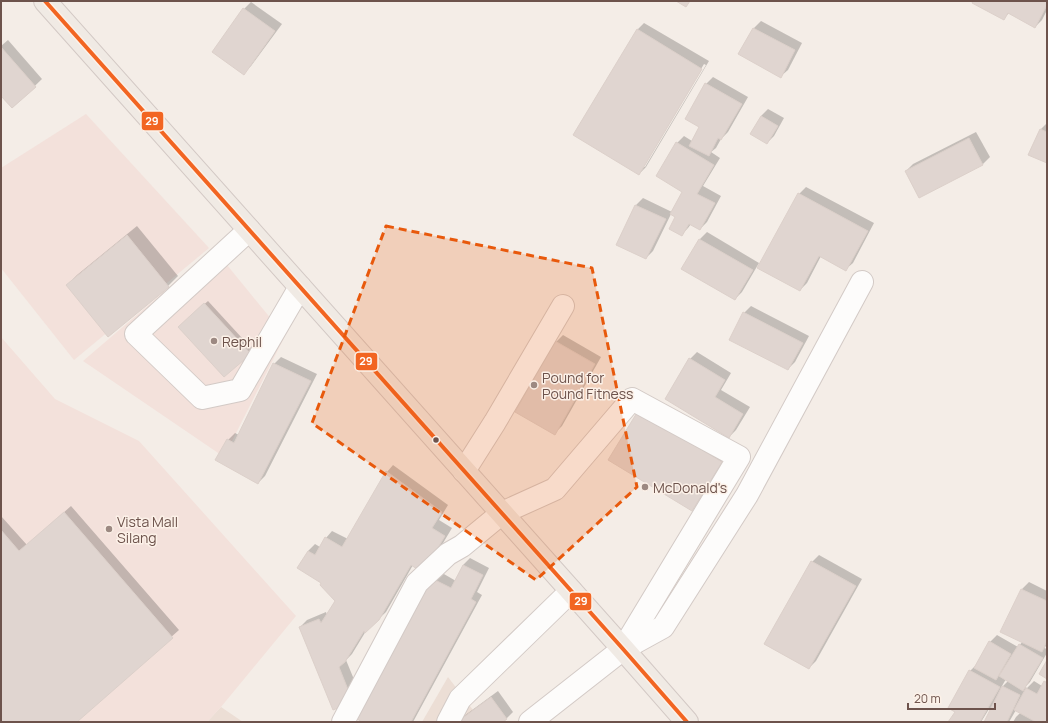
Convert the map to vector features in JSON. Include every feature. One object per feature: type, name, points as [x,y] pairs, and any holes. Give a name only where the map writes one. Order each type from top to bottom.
[{"type":"main road","points":[[45,1],[687,722]]},
{"type":"street","points":[[249,230],[136,334],[202,398],[240,390],[300,286]]},
{"type":"street","points":[[530,722],[623,649],[663,627],[747,495],[862,282]]},
{"type":"street","points":[[464,470],[495,422],[563,306]]},
{"type":"street","points":[[343,722],[417,583],[448,554],[462,546],[502,513],[555,489],[632,399],[739,457],[623,649]]},
{"type":"street","points":[[448,722],[460,699],[571,591]]},
{"type":"highlighted area","points":[[386,226],[592,268],[637,487],[536,580],[312,423]]},
{"type":"shaded area","points":[[86,114],[209,248],[74,360],[1,268],[1,168]]},
{"type":"shaded area","points":[[214,249],[285,336],[224,457],[83,361]]},
{"type":"shaded area","name":"Vista Mall Silang","points":[[1,337],[55,399],[139,441],[296,616],[207,722],[1,722]]},
{"type":"shaded area","points":[[448,677],[482,722],[422,722]]},
{"type":"shaded area","points":[[221,707],[243,722],[207,722]]},
{"type":"building","points":[[676,1],[690,1],[686,7]]},
{"type":"building","points":[[973,1],[1047,1],[1047,5],[1035,28],[1008,13],[1004,20],[972,3]]},
{"type":"building","points":[[243,8],[275,31],[244,75],[212,52]]},
{"type":"building","points":[[753,28],[795,50],[781,78],[738,54]]},
{"type":"building","points":[[637,29],[702,69],[639,175],[573,135]]},
{"type":"building","points":[[1,47],[36,87],[12,108],[1,96]]},
{"type":"building","points":[[705,83],[742,104],[721,140],[718,138],[709,156],[689,146],[699,127],[685,119]]},
{"type":"building","points":[[761,116],[778,126],[767,144],[750,134]]},
{"type":"building","points":[[1040,129],[1047,132],[1047,163],[1028,155]]},
{"type":"building","points":[[969,138],[983,165],[919,198],[905,171]]},
{"type":"building","points":[[676,142],[714,165],[697,194],[715,203],[700,230],[689,224],[682,236],[669,229],[675,217],[670,214],[682,192],[656,176]]},
{"type":"building","points":[[798,193],[868,231],[846,271],[819,256],[800,291],[757,268]]},
{"type":"building","points":[[635,205],[666,219],[646,259],[616,245]]},
{"type":"building","points":[[127,235],[169,287],[108,337],[66,285]]},
{"type":"building","points":[[699,239],[753,270],[735,300],[681,269]]},
{"type":"building","name":"Rephil","points":[[204,303],[251,354],[224,377],[178,327]]},
{"type":"building","points":[[743,312],[803,343],[788,370],[729,340]]},
{"type":"building","points":[[555,341],[595,364],[555,435],[515,412]]},
{"type":"building","points":[[689,358],[725,380],[715,397],[743,414],[729,438],[665,399]]},
{"type":"building","points":[[273,363],[311,381],[258,484],[215,460],[227,439],[234,443]]},
{"type":"building","points":[[638,411],[722,462],[692,511],[608,460]]},
{"type":"building","points":[[386,471],[442,512],[432,528],[445,536],[423,573],[411,565],[379,620],[365,633],[364,631],[345,662],[339,667],[353,702],[333,710],[299,627],[319,619],[321,623],[335,601],[320,585],[321,583],[297,568],[308,551],[315,555],[325,537],[342,547]]},
{"type":"building","points":[[64,512],[173,638],[77,722],[1,722],[1,530],[19,551]]},
{"type":"building","points":[[811,561],[856,586],[809,669],[764,644]]},
{"type":"building","points":[[463,565],[483,575],[471,599],[476,602],[411,722],[362,722],[354,717],[429,577],[451,588]]},
{"type":"building","points":[[1021,589],[1047,601],[1047,641],[1042,652],[1000,632]]},
{"type":"building","points":[[989,641],[1011,654],[996,680],[974,668]]},
{"type":"building","points":[[1019,644],[1043,658],[1023,691],[999,676]]},
{"type":"building","points":[[1047,660],[1047,679],[1039,674]]},
{"type":"building","points":[[969,670],[1000,687],[980,722],[948,722],[955,712],[948,708]]},
{"type":"building","points":[[1044,681],[1047,683],[1047,722],[1036,722],[1014,710],[1026,688],[1037,694]]},
{"type":"building","points":[[1002,686],[1020,695],[1007,722],[984,722]]},
{"type":"building","points":[[491,697],[507,719],[503,722],[457,722]]},
{"type":"transit line","name":"29","points":[[45,1],[687,722]]},
{"type":"place","name":"Rephil","points":[[214,341]]},
{"type":"place","name":"Pound for Pound Fitness","points":[[534,385]]},
{"type":"place","name":"McDonald's","points":[[645,487]]},
{"type":"place","name":"Vista Mall Silang","points":[[109,529]]}]
